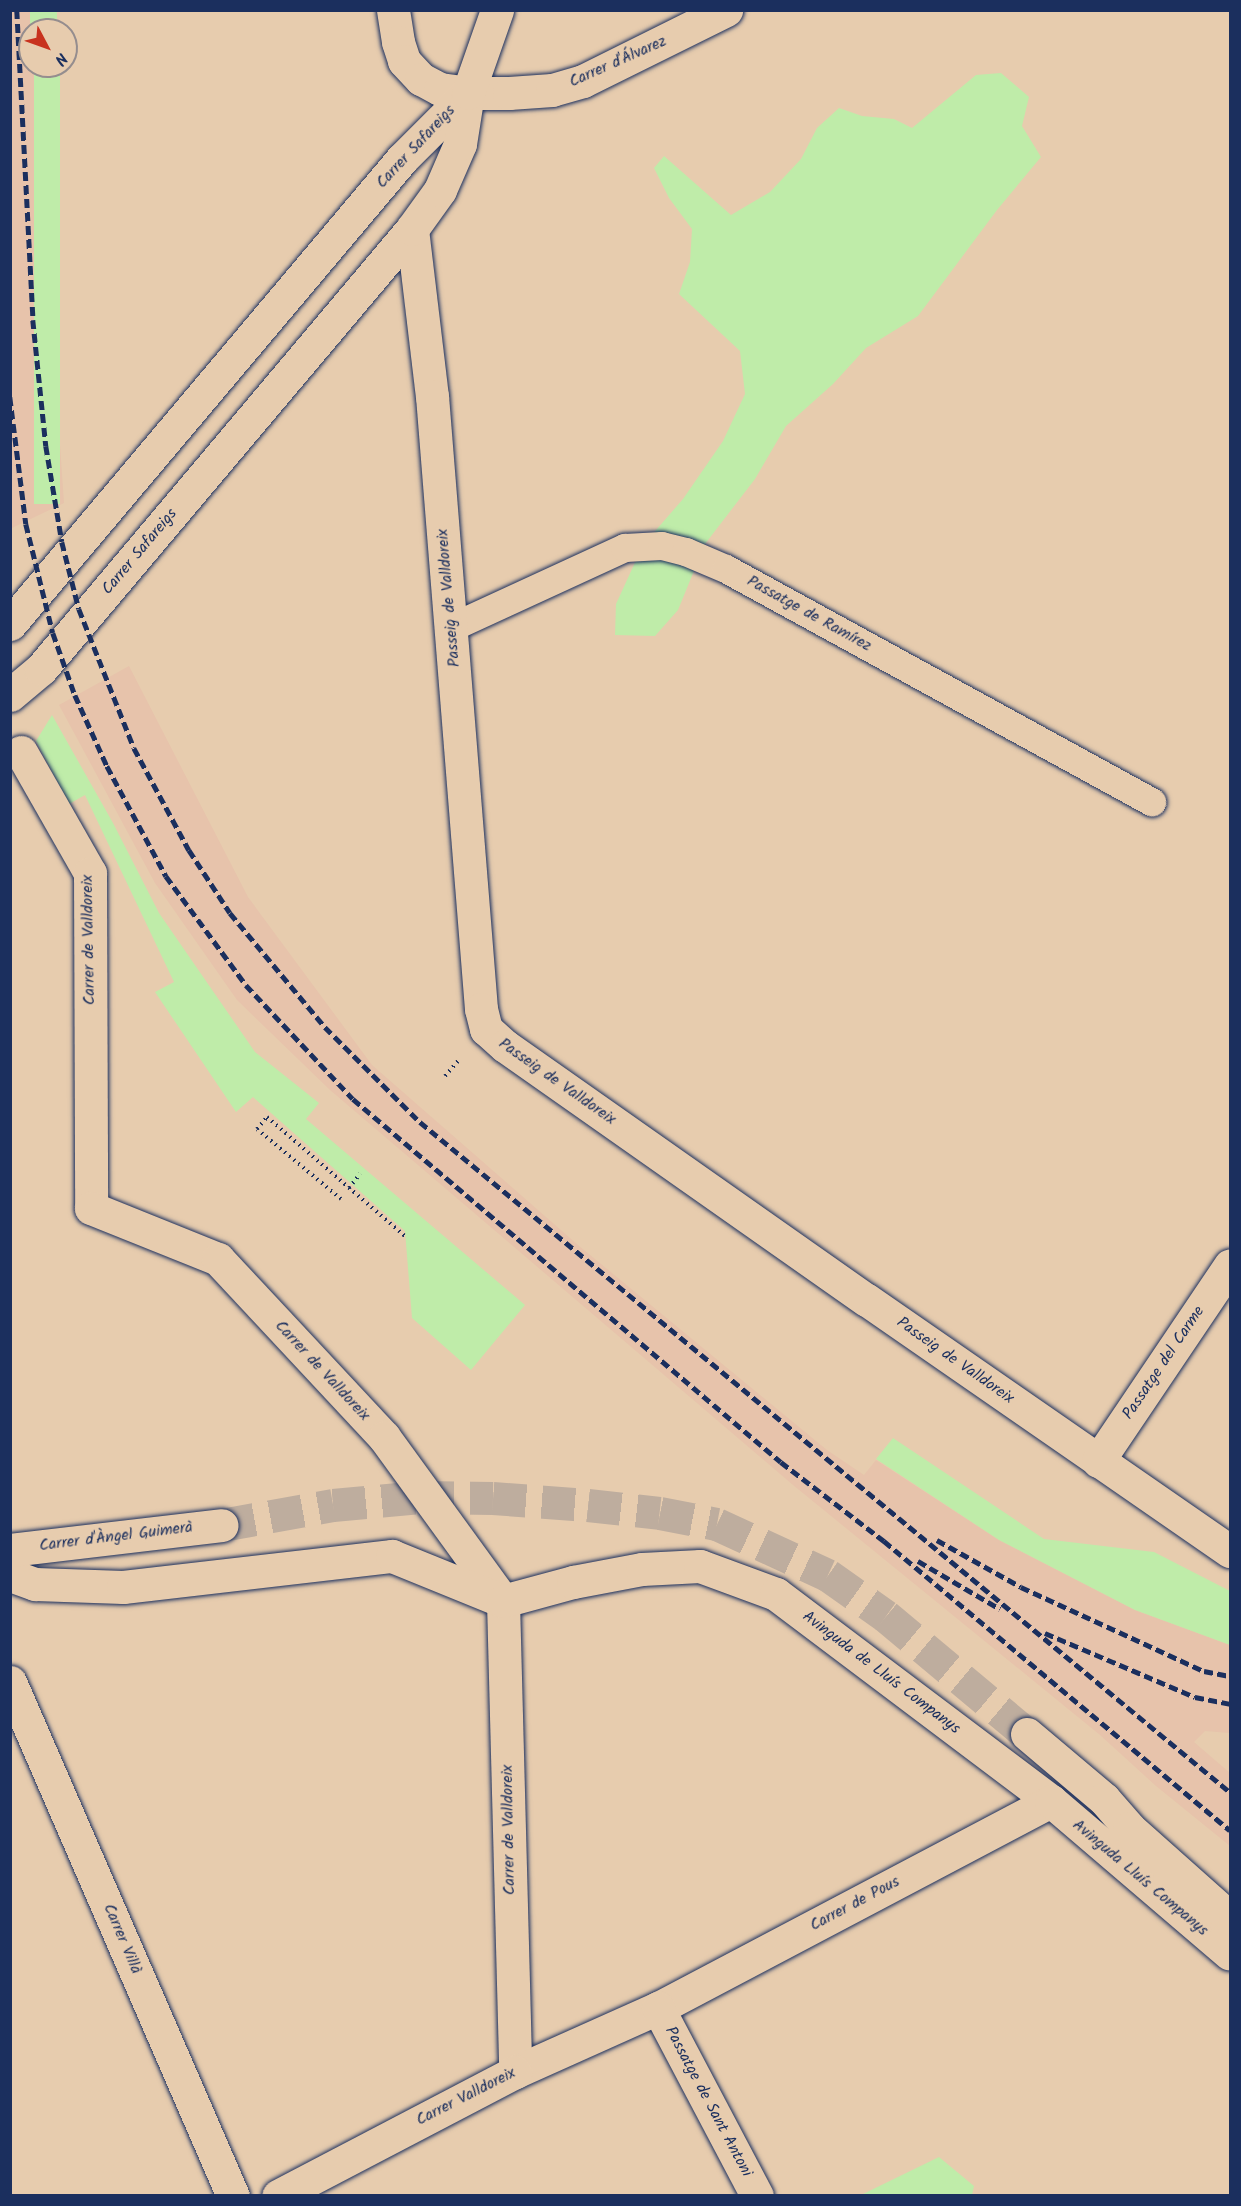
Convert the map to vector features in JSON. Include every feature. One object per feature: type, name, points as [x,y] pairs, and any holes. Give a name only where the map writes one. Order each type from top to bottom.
[{"type":"street","points":[[393,10],[398,42],[404,61],[410,70],[440,89],[468,93],[497,10]]},
{"type":"street","name":"Carrer d'Álvarez","points":[[468,93],[552,90],[583,81],[726,10]]},
{"type":"street","name":"Carrer Safareigs","points":[[10,695],[42,669],[412,229],[440,190],[460,144],[468,93]]},
{"type":"street","name":"Carrer Safareigs","points":[[10,624],[402,159],[468,93]]},
{"type":"street","name":"Passeig de Valldoreix","points":[[412,229],[432,396],[481,1009],[486,1029],[505,1046],[1230,1551]]},
{"type":"street","name":"Carrer de Valldoreix","points":[[21,752],[90,873],[91,1208],[218,1259],[384,1437],[503,1601],[514,2072]]},
{"type":"street","name":"Passatge del Carme","points":[[1098,1461],[1230,1265]]},
{"type":"street","name":"Carrer d'Àngel Guimerà","points":[[10,1550],[222,1525]]},
{"type":"street","points":[[10,1575],[35,1584],[123,1587],[392,1556],[503,1601]]},
{"type":"street","name":"Avinguda de Lluís Companys","points":[[503,1601],[573,1582],[642,1569],[700,1566],[776,1594],[1051,1801]]},
{"type":"street","name":"Carrer Villà","points":[[10,1682],[232,2196]]},
{"type":"street","points":[[1027,1734],[1104,1799],[1129,1828],[1230,1918]]},
{"type":"street","name":"Avinguda Lluís Companys","points":[[1051,1801],[1230,1954]]},
{"type":"street","name":"Carrer de Pous","points":[[658,2008],[1051,1801]]},
{"type":"street","name":"Carrer Valldoreix","points":[[278,2196],[514,2072],[658,2008]]},
{"type":"street","name":"Passatge de Sant Antoni","points":[[658,2008],[757,2196]]},
{"type":"lane","name":"Passatge de Ramírez","points":[[451,628],[624,548],[662,546],[687,552],[726,569],[1152,802]]},
{"type":"path","points":[[445,1076],[460,1058]]},
{"type":"path","points":[[341,1199],[257,1129],[267,1117],[406,1237]]},
{"type":"path","points":[[349,1188],[360,1174]]},
{"type":"shaded area","points":[[10,11],[30,11],[30,18],[18,18],[18,78],[35,78],[64,503],[12,528]]},
{"type":"shaded area","points":[[129,666],[248,897],[372,1065],[578,1245],[827,1450],[864,1475],[876,1460],[999,1540],[1135,1610],[1230,1645],[1230,1733],[1205,1731],[1194,1742],[1230,1773],[1230,1846],[1156,1786],[1100,1735],[793,1485],[330,1090],[237,1000],[155,883],[59,705]]},
{"type":"green space","points":[[30,11],[57,11],[57,18],[30,18]]},
{"type":"green space","points":[[1001,73],[1029,97],[1022,126],[1041,157],[997,210],[918,316],[866,348],[833,384],[786,426],[755,479],[705,544],[678,610],[655,636],[615,635],[616,604],[643,545],[683,499],[723,441],[745,394],[740,351],[679,294],[690,262],[692,229],[669,198],[654,168],[664,156],[731,215],[770,192],[801,159],[817,128],[839,108],[862,116],[894,119],[912,128],[976,75]]},
{"type":"green space","points":[[34,78],[60,78],[60,504],[34,504]]},
{"type":"green space","points":[[52,715],[113,823],[159,913],[255,1052],[319,1103],[306,1119],[525,1305],[471,1370],[412,1318],[405,1231],[253,1097],[236,1112],[155,992],[174,982],[85,795],[69,804],[36,741]]},
{"type":"green space","points":[[893,1438],[1044,1539],[1154,1552],[1230,1591],[1230,1645],[1135,1610],[999,1540],[876,1459]]},
{"type":"green space","points":[[939,2157],[974,2186],[972,2195],[861,2195]]},
{"type":"tunnel","points":[[222,1525],[333,1505],[421,1497],[493,1498],[588,1505],[660,1513],[717,1524],[828,1575],[886,1616],[1027,1734]]},
{"type":"railway","points":[[17,10],[33,320],[46,446],[62,542],[79,609],[134,748],[189,850],[230,913],[325,1027],[420,1122],[1230,1792]]},
{"type":"railway","points":[[10,397],[26,524],[53,633],[75,695],[107,766],[166,876],[246,985],[353,1099],[781,1462],[884,1541],[1230,1830]]},
{"type":"railway","points":[[937,1540],[1021,1587],[1204,1671],[1230,1676]]},
{"type":"railway","points":[[918,1561],[1000,1609]]},
{"type":"railway","points":[[1045,1633],[1195,1697],[1230,1704]]}]
